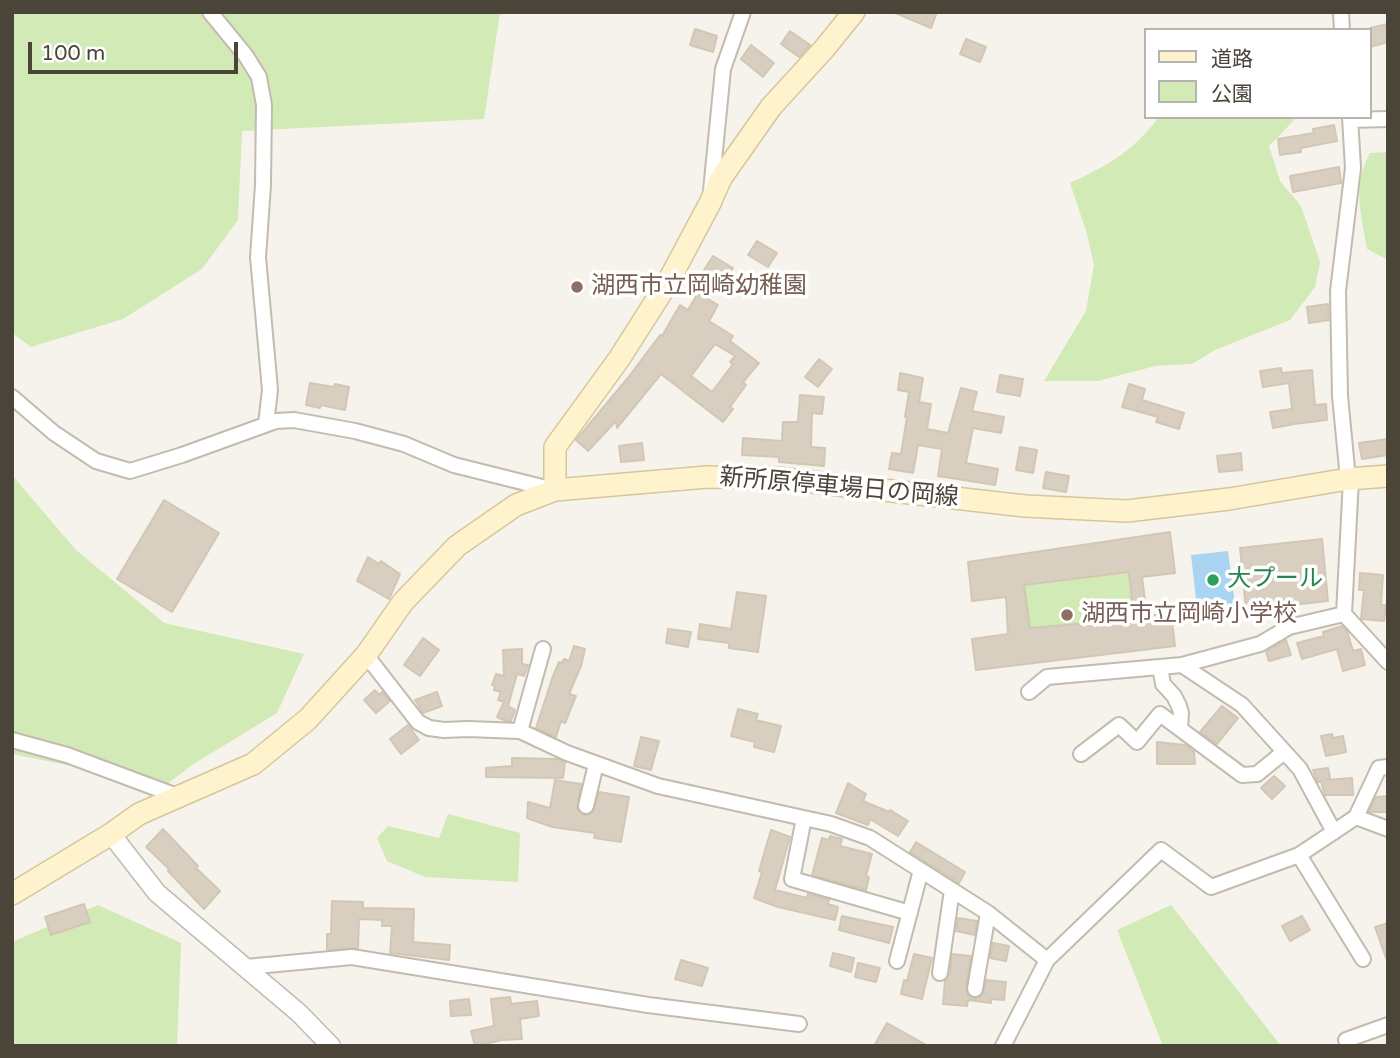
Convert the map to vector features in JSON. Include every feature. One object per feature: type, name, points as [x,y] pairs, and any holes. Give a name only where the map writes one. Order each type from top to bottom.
[{"type":"main road","points":[[555,490],[555,447],[619,359],[668,282],[710,203],[720,178],[771,107],[854,12]]},
{"type":"main road","name":"新所原停車場日の岡線","points":[[12,894],[139,814],[253,764],[308,719],[366,656],[403,602],[457,546],[516,505],[555,490],[707,477],[777,478],[1026,506],[1127,511],[1388,475]]},
{"type":"street","points":[[210,12],[246,56],[259,77],[264,105],[263,185],[258,257],[270,390],[266,424]]},
{"type":"street","points":[[710,203],[723,69],[743,12]]},
{"type":"street","points":[[1388,120],[1350,119],[1353,168],[1338,291],[1340,396],[1350,479],[1344,614],[1388,662]]},
{"type":"street","points":[[12,397],[54,433],[96,461],[130,471],[182,456],[266,424],[294,420],[355,431],[404,444],[454,465],[555,490]]},
{"type":"street","points":[[1029,692],[1047,677],[1182,665],[1260,644],[1289,626],[1344,614]]},
{"type":"street","points":[[520,731],[543,649]]},
{"type":"street","points":[[366,656],[418,722],[429,728],[520,731],[596,764],[658,786],[804,818],[863,835],[988,913],[1047,960]]},
{"type":"street","points":[[1182,665],[1242,705],[1300,769],[1334,832]]},
{"type":"street","points":[[1160,667],[1163,684],[1176,699],[1181,713],[1180,728]]},
{"type":"street","points":[[1081,754],[1119,725],[1137,742],[1160,713],[1176,699]]},
{"type":"street","points":[[1160,713],[1242,775],[1257,774],[1284,752]]},
{"type":"street","points":[[12,740],[66,755],[177,796]]},
{"type":"street","points":[[586,806],[596,764]]},
{"type":"street","points":[[1003,1046],[1047,960],[1161,850],[1211,887],[1299,855],[1356,817],[1379,768],[1388,767]]},
{"type":"street","points":[[1356,817],[1388,829]]},
{"type":"street","points":[[804,818],[792,879],[910,913]]},
{"type":"street","points":[[111,834],[157,893],[299,1013],[331,1046]]},
{"type":"street","points":[[1299,855],[1363,959]]},
{"type":"street","points":[[897,961],[921,870]]},
{"type":"street","points":[[940,973],[952,890]]},
{"type":"street","points":[[975,989],[988,913]]},
{"type":"street","points":[[246,967],[352,957],[648,1006],[799,1024]]},
{"type":"street","points":[[1346,1040],[1388,1025]]},
{"type":"green space","points":[[12,12],[500,12],[484,119],[242,131],[238,220],[202,269],[123,319],[31,347],[12,333]]},
{"type":"green space","points":[[1157,119],[1295,119],[1269,146],[1280,181],[1301,206],[1320,262],[1315,287],[1290,320],[1215,350],[1192,364],[1155,366],[1098,381],[1044,381],[1086,311],[1094,265],[1070,183],[1097,170],[1139,140]]},
{"type":"green space","points":[[1388,152],[1388,260],[1367,249],[1360,189],[1364,165],[1370,153]]},
{"type":"green space","points":[[12,475],[76,550],[164,623],[304,654],[277,713],[192,765],[166,785],[12,754]]},
{"type":"green space","points":[[1129,572],[1134,619],[1030,628],[1024,585]]},
{"type":"green space","points":[[448,814],[520,833],[518,882],[425,877],[387,861],[377,838],[388,826],[439,838]]},
{"type":"green space","points":[[98,905],[181,943],[177,1046],[12,1046],[12,942]]},
{"type":"green space","points":[[1171,905],[1281,1046],[1163,1046],[1117,930]]},
{"type":"water","name":"大プール","points":[[1228,551],[1235,604],[1197,608],[1191,555]]},
{"type":"building","points":[[893,12],[937,12],[931,28]]},
{"type":"building","points":[[1388,24],[1388,42],[1372,46],[1370,28]]},
{"type":"building","points":[[695,29],[717,36],[713,52],[690,45]]},
{"type":"building","points":[[790,31],[810,45],[799,57],[781,44]]},
{"type":"building","points":[[966,39],[986,47],[980,62],[960,54]]},
{"type":"building","points":[[751,45],[774,63],[763,77],[741,59]]},
{"type":"building","points":[[1334,125],[1337,141],[1280,155],[1278,139],[1314,133],[1313,129]]},
{"type":"building","points":[[1339,167],[1341,183],[1293,192],[1290,176]]},
{"type":"building","points":[[757,241],[777,253],[768,267],[748,255]]},
{"type":"building","points":[[713,256],[733,268],[724,282],[704,270]]},
{"type":"building","points":[[698,293],[718,305],[709,321],[733,336],[730,341],[759,363],[743,382],[746,385],[730,407],[733,409],[723,422],[661,374],[617,428],[616,421],[588,451],[576,440],[660,335],[662,336],[680,305],[688,310]],"holes":[[[715,344],[735,356],[730,362],[733,364],[712,392],[691,376]]]},
{"type":"building","points":[[1328,304],[1329,320],[1309,323],[1307,307]]},
{"type":"building","points":[[819,359],[832,369],[818,387],[805,377]]},
{"type":"building","points":[[1281,368],[1282,373],[1312,370],[1315,405],[1326,404],[1327,420],[1273,428],[1270,412],[1292,409],[1289,383],[1263,387],[1260,371]]},
{"type":"building","points":[[900,373],[923,378],[919,402],[931,404],[927,429],[948,433],[961,388],[977,392],[972,411],[1004,417],[1001,433],[973,428],[966,463],[998,469],[995,485],[938,476],[942,449],[918,445],[913,473],[889,469],[892,453],[901,454],[907,417],[909,392],[898,390]]},
{"type":"building","points":[[1000,375],[1023,379],[1020,396],[997,392]]},
{"type":"building","points":[[310,383],[349,387],[345,410],[306,405]]},
{"type":"building","points":[[1129,384],[1145,389],[1142,400],[1184,413],[1179,429],[1156,422],[1158,417],[1122,407]]},
{"type":"building","points":[[800,395],[824,397],[822,414],[812,413],[811,447],[825,448],[824,466],[779,462],[779,457],[742,455],[743,438],[782,441],[783,422],[798,422]]},
{"type":"building","points":[[1388,439],[1388,455],[1362,459],[1359,443]]},
{"type":"building","points":[[642,443],[644,460],[621,462],[619,446]]},
{"type":"building","points":[[1020,447],[1037,450],[1033,473],[1016,470]]},
{"type":"building","points":[[1241,453],[1242,470],[1219,472],[1217,456]]},
{"type":"building","points":[[1046,472],[1069,476],[1066,492],[1043,488]]},
{"type":"building","points":[[164,500],[219,533],[172,612],[117,579]]},
{"type":"building","points":[[1170,532],[1175,573],[1142,577],[1147,616],[1171,613],[1175,646],[976,670],[972,639],[1008,634],[1006,597],[972,601],[968,562]],"holes":[[[1129,572],[1134,619],[1030,628],[1024,585]]]},
{"type":"building","points":[[1322,539],[1328,601],[1246,610],[1240,548]]},
{"type":"building","points":[[368,557],[379,564],[381,561],[400,574],[389,599],[357,581]]},
{"type":"building","points":[[1360,573],[1383,575],[1381,605],[1386,605],[1384,621],[1361,619],[1364,590],[1359,590]]},
{"type":"building","points":[[737,592],[766,596],[758,652],[729,648],[729,643],[698,639],[700,624],[731,629]]},
{"type":"building","points":[[1342,626],[1347,631],[1353,651],[1361,649],[1365,665],[1343,671],[1337,649],[1302,659],[1297,643],[1324,636],[1323,632]]},
{"type":"building","points":[[668,629],[691,632],[688,647],[666,643]]},
{"type":"building","points":[[423,638],[439,650],[420,676],[404,665]]},
{"type":"building","points":[[1286,640],[1291,655],[1269,661],[1266,652]]},
{"type":"building","points":[[574,646],[585,649],[569,694],[576,696],[565,723],[561,721],[556,737],[536,728],[559,662],[562,663],[564,659],[569,661]]},
{"type":"building","points":[[522,649],[522,664],[528,665],[524,676],[517,674],[508,706],[515,710],[511,721],[506,721],[497,717],[504,702],[498,700],[501,692],[494,690],[495,686],[492,685],[496,674],[504,676],[503,650]]},
{"type":"building","points":[[375,690],[379,695],[382,692],[390,701],[376,713],[364,700]]},
{"type":"building","points":[[437,692],[442,706],[423,713],[415,700]]},
{"type":"building","points":[[1222,706],[1238,718],[1217,744],[1200,732]]},
{"type":"building","points":[[738,709],[758,714],[756,720],[781,726],[774,752],[754,747],[755,742],[731,736]]},
{"type":"building","points":[[408,725],[419,740],[401,754],[390,739]]},
{"type":"building","points":[[1332,734],[1333,738],[1343,736],[1346,752],[1326,756],[1321,736]]},
{"type":"building","points":[[641,737],[659,741],[651,770],[634,766]]},
{"type":"building","points":[[1157,742],[1185,745],[1194,752],[1195,764],[1157,764]]},
{"type":"building","points":[[512,758],[557,759],[565,763],[563,778],[486,777],[486,768],[512,766]]},
{"type":"building","points":[[1328,768],[1330,779],[1326,780],[1352,778],[1353,795],[1325,795],[1321,781],[1318,782],[1313,770]]},
{"type":"building","points":[[1274,776],[1285,786],[1272,799],[1261,788]]},
{"type":"building","points":[[555,780],[581,784],[577,808],[584,815],[593,812],[599,792],[629,797],[621,842],[594,838],[595,833],[552,827],[527,818],[528,802],[550,808]]},
{"type":"building","points":[[848,783],[866,794],[863,801],[889,812],[890,810],[908,821],[898,836],[870,819],[868,825],[836,813]]},
{"type":"building","points":[[1388,796],[1388,812],[1369,812],[1376,797]]},
{"type":"building","points":[[163,829],[198,866],[196,868],[220,891],[204,909],[146,847]]},
{"type":"building","points":[[771,830],[790,837],[775,890],[829,900],[828,904],[838,907],[835,920],[778,907],[754,898]]},
{"type":"building","points":[[830,836],[842,839],[840,846],[872,854],[866,876],[869,877],[866,890],[812,875],[822,838],[829,840]]},
{"type":"building","points":[[916,842],[965,872],[959,883],[910,852]]},
{"type":"building","points":[[332,901],[363,902],[363,908],[414,909],[413,942],[450,945],[449,960],[390,953],[392,926],[382,926],[382,920],[359,919],[358,948],[327,950],[327,934],[331,934]]},
{"type":"building","points":[[84,904],[90,922],[51,935],[45,917]]},
{"type":"building","points":[[842,916],[893,927],[889,943],[839,930]]},
{"type":"building","points":[[1302,916],[1310,930],[1290,941],[1282,926]]},
{"type":"building","points":[[958,918],[977,921],[975,935],[956,931]]},
{"type":"building","points":[[1388,923],[1388,958],[1386,958],[1375,927]]},
{"type":"building","points":[[993,943],[1009,946],[1006,961],[990,958]]},
{"type":"building","points":[[833,953],[854,958],[851,972],[830,966]]},
{"type":"building","points":[[914,954],[932,958],[922,999],[901,994]]},
{"type":"building","points":[[952,954],[971,956],[966,987],[968,996],[974,999],[982,996],[986,980],[1006,982],[1004,1000],[991,999],[991,1003],[968,1000],[967,1006],[943,1004],[945,981],[950,974]]},
{"type":"building","points":[[681,960],[708,968],[702,986],[675,979]]},
{"type":"building","points":[[858,963],[880,968],[876,982],[855,977]]},
{"type":"building","points":[[510,997],[511,1004],[537,1001],[539,1016],[520,1019],[522,1039],[475,1046],[471,1031],[494,1026],[491,999]]},
{"type":"building","points":[[469,999],[471,1015],[451,1016],[450,1001]]},
{"type":"building","points":[[887,1023],[928,1046],[874,1046]]},
{"type":"place","name":"湖西市立岡崎幼稚園","points":[[577,287]]},
{"type":"place","name":"大プール","points":[[1213,580]]},
{"type":"place","name":"湖西市立岡崎小学校","points":[[1067,615]]}]
